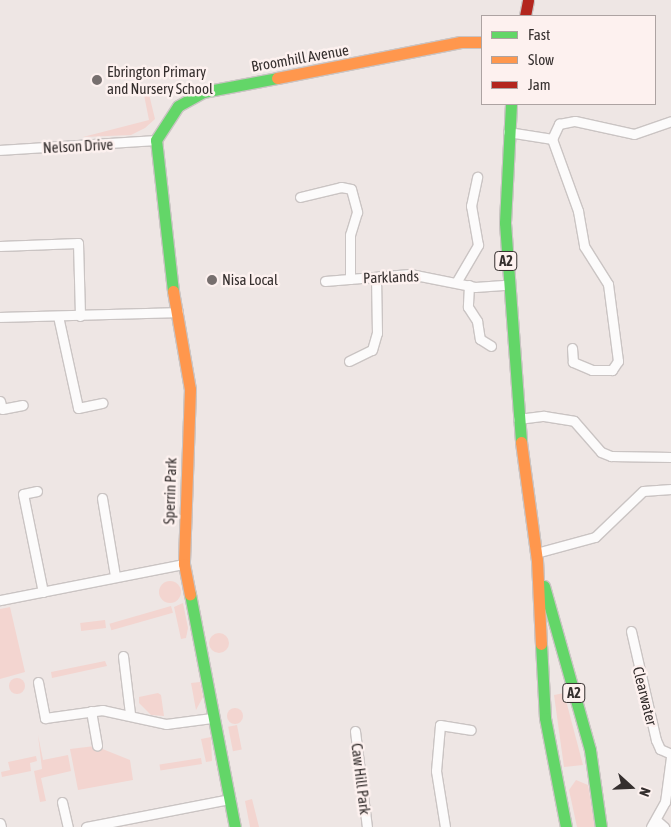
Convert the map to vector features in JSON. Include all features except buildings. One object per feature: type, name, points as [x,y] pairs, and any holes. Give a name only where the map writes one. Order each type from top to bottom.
[{"type":"main road","points":[[525,15],[528,0]]},
{"type":"main road","name":"Broomhill Avenue","points":[[156,140],[178,106],[203,92],[460,42],[481,42]]},
{"type":"main road","name":"A2","points":[[511,105],[508,132],[508,285],[518,419],[537,556],[545,718],[566,827]]},
{"type":"main road","name":"Sperrin Park","points":[[156,140],[164,236],[178,312],[190,409],[184,564],[212,718],[235,827]]},
{"type":"main road","name":"A2","points":[[537,556],[590,750],[602,827]]},
{"type":"street","points":[[572,348],[574,362],[592,370],[612,370],[618,361],[608,284],[584,246],[578,211],[552,139],[559,124],[575,121],[634,134],[671,122]]},
{"type":"street","points":[[508,132],[552,139]]},
{"type":"street","name":"Nelson Drive","points":[[0,150],[156,140]]},
{"type":"street","points":[[456,282],[478,245],[471,206],[477,177]]},
{"type":"street","points":[[300,197],[341,186],[351,189],[357,212],[350,235],[350,279]]},
{"type":"street","points":[[0,246],[78,243],[80,316]]},
{"type":"street","name":"Parklands","points":[[325,281],[410,274],[469,285],[508,285]]},
{"type":"street","points":[[349,360],[372,350],[377,333],[376,277]]},
{"type":"street","points":[[469,285],[468,307],[477,321],[480,339],[491,346]]},
{"type":"street","points":[[0,317],[178,312]]},
{"type":"street","points":[[58,316],[78,408],[102,403]]},
{"type":"street","points":[[0,401],[2,409],[23,405]]},
{"type":"street","points":[[518,419],[544,416],[574,421],[601,452],[611,456],[671,457]]},
{"type":"street","points":[[537,556],[595,538],[643,491],[671,488]]},
{"type":"street","points":[[37,492],[23,494],[43,592]]},
{"type":"street","points":[[102,498],[115,576]]},
{"type":"street","points":[[0,600],[184,564]]},
{"type":"street","name":"Clearwater","points":[[631,631],[656,740],[660,749],[671,755],[665,802],[654,823],[664,827]]},
{"type":"street","points":[[123,656],[130,714]]},
{"type":"street","points":[[38,682],[45,718],[91,711],[130,714],[166,724],[212,718]]},
{"type":"street","points":[[91,711],[97,745]]},
{"type":"street","points":[[445,827],[436,771],[440,724],[471,730]]},
{"type":"street","name":"Caw Hill Park","points":[[355,731],[367,827]]},
{"type":"street","points":[[86,827],[230,799]]},
{"type":"street","points":[[62,802],[68,827]]},
{"type":"street","points":[[0,822],[1,827]]},
{"type":"shaded area","points":[[149,94],[155,119],[145,128],[131,135],[83,137],[149,120],[144,95]]},
{"type":"shaded area","points":[[170,581],[178,584],[181,592],[178,600],[170,603],[162,600],[159,592],[162,584]]},
{"type":"shaded area","points":[[183,603],[188,628],[186,638],[181,639],[174,607]]},
{"type":"shaded area","points":[[171,606],[173,613],[111,630],[109,624]]},
{"type":"shaded area","points":[[10,607],[25,672],[0,679],[0,609]]},
{"type":"shaded area","points":[[105,620],[106,628],[81,631],[80,623]]},
{"type":"shaded area","points":[[219,633],[226,636],[229,643],[226,650],[219,653],[212,650],[209,643],[212,636]]},
{"type":"shaded area","points":[[105,661],[107,666],[52,678],[51,672]]},
{"type":"shaded area","points":[[14,678],[20,678],[25,683],[23,692],[14,694],[9,689],[9,683]]},
{"type":"shaded area","points":[[200,682],[203,697],[196,710],[191,683]]},
{"type":"shaded area","points":[[158,693],[161,695],[164,716],[151,715],[139,703],[139,697]]},
{"type":"shaded area","points":[[564,693],[583,765],[564,767],[554,695]]},
{"type":"shaded area","points":[[235,708],[241,710],[243,716],[241,722],[235,724],[229,722],[227,716],[229,710]]},
{"type":"shaded area","points":[[237,725],[242,750],[233,751],[228,727]]},
{"type":"shaded area","points":[[38,735],[43,760],[68,755],[71,771],[41,778],[46,801],[40,802],[34,771],[42,769]]},
{"type":"shaded area","points":[[211,737],[212,761],[206,762],[201,739]]},
{"type":"shaded area","points":[[95,746],[130,760],[133,780],[78,790],[70,749]]},
{"type":"shaded area","points":[[36,756],[37,761],[30,763],[31,771],[2,777],[1,772],[10,770],[8,762]]},
{"type":"shaded area","points":[[201,758],[202,764],[160,770],[160,765]]},
{"type":"shaded area","points":[[576,780],[588,785],[595,827],[577,827],[569,790]]},
{"type":"shaded area","points":[[252,799],[259,827],[250,827],[245,801]]},
{"type":"traffic: fast","points":[[173,291],[156,140],[178,106],[203,92],[277,78]]},
{"type":"traffic: fast","points":[[511,105],[505,223],[521,442]]},
{"type":"traffic: fast","points":[[544,586],[590,750],[601,827]]},
{"type":"traffic: fast","points":[[190,594],[235,827]]},
{"type":"traffic: fast","points":[[541,644],[545,718],[566,827]]},
{"type":"traffic: slow","points":[[277,78],[460,42],[481,42]]},
{"type":"traffic: slow","points":[[173,291],[190,389],[184,564],[190,594]]},
{"type":"traffic: slow","points":[[521,442],[537,560],[541,644]]},
{"type":"traffic: jam","points":[[525,15],[528,0]]},
{"type":"place","name":"Ebrington Primary and Nursery School","points":[[97,80]]},
{"type":"place","name":"Nisa Local","points":[[212,280]]}]
